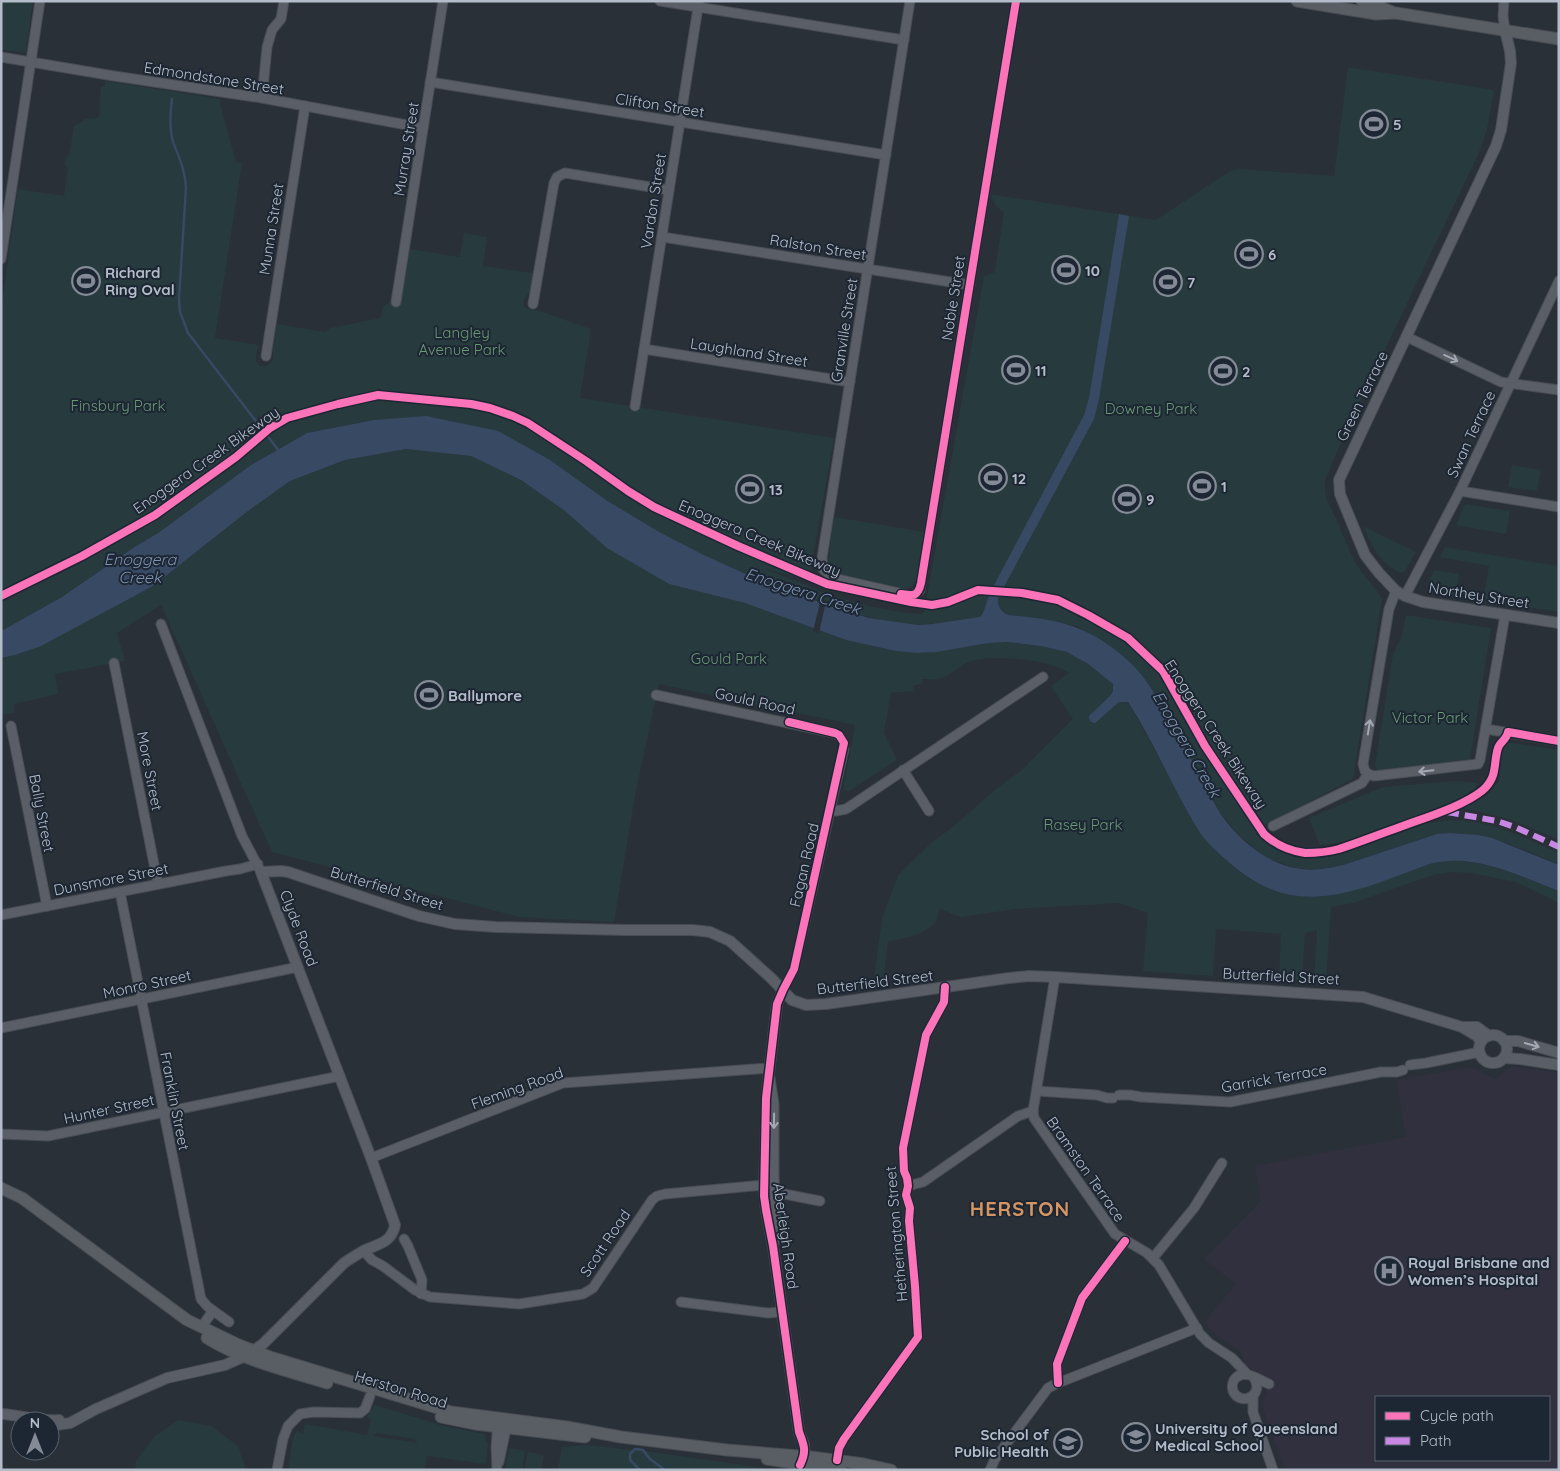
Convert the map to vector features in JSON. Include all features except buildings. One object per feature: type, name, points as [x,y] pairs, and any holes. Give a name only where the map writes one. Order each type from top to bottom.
[{"type":"main road","points":[[1297,1],[1376,14],[1396,13],[1559,39]]},
{"type":"main road","points":[[1362,1],[1396,13]]},
{"type":"main road","name":"Herston Road","points":[[1,1188],[22,1198],[187,1320],[248,1354],[285,1371],[457,1421],[502,1423],[891,1470]]},
{"type":"main road","name":"Herston Road","points":[[248,1354],[329,1375],[448,1411],[502,1423]]},
{"type":"main road","points":[[329,1375],[338,1382],[359,1388],[370,1396]]},
{"type":"street","points":[[1,259],[6,200],[40,1]]},
{"type":"street","points":[[262,98],[266,47],[272,30],[281,19],[284,1]]},
{"type":"street","name":"Murray Street","points":[[396,302],[443,1]]},
{"type":"street","points":[[660,1],[699,4],[904,40]]},
{"type":"street","name":"Granville Street","points":[[910,1],[822,558],[824,569],[829,575],[842,581],[912,596]]},
{"type":"street","name":"Noble Street","points":[[912,596],[920,590],[1016,1]]},
{"type":"street","points":[[1504,1],[1503,16],[1505,30]]},
{"type":"street","name":"Vardon Street","points":[[635,406],[699,4]]},
{"type":"street","name":"Green Terrace","points":[[1396,591],[1379,574],[1365,555],[1340,494],[1339,480],[1499,137],[1511,63],[1505,30]]},
{"type":"street","name":"Edmondstone Street","points":[[1,57],[262,98],[423,128]]},
{"type":"street","name":"Clifton Street","points":[[430,82],[886,155]]},
{"type":"street","name":"Munna Street","points":[[266,356],[304,106]]},
{"type":"street","points":[[533,304],[554,183],[557,176],[565,172],[669,190]]},
{"type":"street","name":"Ralston Street","points":[[662,237],[970,285]]},
{"type":"street","name":"Swan Terrace","points":[[1405,596],[1460,491],[1559,281]]},
{"type":"street","points":[[1407,337],[1501,382],[1559,390]]},
{"type":"street","name":"Laughland Street","points":[[644,349],[850,382]]},
{"type":"street","points":[[1460,491],[1559,507]]},
{"type":"street","points":[[1396,591],[1389,609],[1363,764],[1363,768],[1368,774],[1374,776],[1478,764],[1486,729],[1504,614]]},
{"type":"street","name":"Northey Street","points":[[1396,591],[1423,602],[1559,623]]},
{"type":"street","name":"Clyde Road","points":[[161,624],[240,830],[260,868],[394,1222],[393,1233],[388,1240],[380,1244]]},
{"type":"street","name":"More Street","points":[[114,663],[158,884]]},
{"type":"street","points":[[830,810],[846,809],[1043,677]]},
{"type":"street","name":"Gould Road","points":[[656,694],[830,732],[839,735],[844,743]]},
{"type":"street","name":"Bally Street","points":[[11,726],[47,906]]},
{"type":"street","points":[[1486,729],[1559,741]]},
{"type":"street","name":"Fagan Road","points":[[783,990],[794,969],[844,743]]},
{"type":"street","points":[[903,770],[929,811]]},
{"type":"street","points":[[1273,826],[1362,783],[1368,774]]},
{"type":"street","name":"Dunsmore Street","points":[[226,870],[241,864],[253,854]]},
{"type":"street","name":"Dunsmore Street","points":[[1,915],[226,870],[260,868]]},
{"type":"street","name":"Butterfield Street","points":[[260,868],[288,872],[419,916],[455,924],[496,927],[693,930],[710,932],[730,941],[792,1000],[802,1004],[809,1005],[1021,977],[1055,977],[1352,995],[1462,1027],[1477,1027],[1483,1044]]},
{"type":"street","name":"Franklin Street","points":[[120,892],[201,1299],[204,1304],[228,1322]]},
{"type":"street","name":"Monro Street","points":[[1,1028],[298,967]]},
{"type":"street","name":"Bramston Terrace","points":[[1055,977],[1033,1111],[1036,1121],[1111,1230],[1153,1258],[1197,1328],[1209,1343],[1232,1358],[1251,1376]]},
{"type":"street","name":"Hetherington Street","points":[[839,1465],[839,1448],[844,1439],[918,1337],[916,1286],[909,1221],[910,1208],[906,1195],[908,1186],[904,1171],[902,1148],[926,1035],[944,1002],[945,987]]},
{"type":"street","name":"Aberleigh Road","points":[[783,990],[777,1004],[769,1071],[766,1105],[764,1185],[766,1210],[800,1432],[801,1459]]},
{"type":"street","points":[[1559,1053],[1518,1041],[1504,1041],[1497,1036],[1483,1044],[1484,1059],[1489,1062],[1497,1062],[1504,1058],[1559,1066]]},
{"type":"street","points":[[1504,1041],[1507,1050],[1504,1058]]},
{"type":"street","name":"Garrick Terrace","points":[[1037,1091],[1097,1095],[1107,1098],[1130,1095],[1142,1098],[1224,1102],[1380,1072],[1397,1072],[1407,1067],[1426,1063],[1483,1044]]},
{"type":"street","name":"Aberleigh Road","points":[[769,1071],[774,1104],[776,1227],[773,1246]]},
{"type":"street","name":"Fleming Road","points":[[371,1158],[563,1083],[769,1071]]},
{"type":"street","name":"Hunter Street","points":[[1,1134],[48,1136],[340,1076]]},
{"type":"street","points":[[908,1186],[923,1182],[1018,1116],[1033,1111]]},
{"type":"street","points":[[1153,1258],[1194,1208],[1222,1163]]},
{"type":"street","name":"Scott Road","points":[[364,1251],[374,1261],[421,1294],[430,1297],[519,1304],[583,1294],[593,1288],[652,1200],[657,1196],[764,1185]]},
{"type":"street","points":[[774,1192],[820,1201]]},
{"type":"street","points":[[404,1239],[422,1280],[421,1294]]},
{"type":"street","points":[[1058,1383],[1057,1364],[1082,1298],[1125,1241]]},
{"type":"street","points":[[60,1425],[66,1424],[76,1417],[167,1378],[225,1365],[248,1354],[263,1344],[344,1263],[380,1244]]},
{"type":"street","points":[[380,1244],[378,1258],[383,1266]]},
{"type":"street","points":[[681,1302],[768,1313],[782,1312]]},
{"type":"street","points":[[205,1322],[213,1311]]},
{"type":"street","points":[[990,1470],[995,1459],[1048,1388],[1197,1328]]},
{"type":"street","points":[[1232,1358],[1235,1378],[1233,1390],[1252,1412],[1273,1470]]},
{"type":"street","points":[[1235,1378],[1251,1376],[1257,1386],[1252,1412]]},
{"type":"street","points":[[1241,1398],[1249,1398],[1254,1395]]},
{"type":"street","points":[[277,1470],[282,1439],[288,1426],[300,1414],[314,1412],[360,1413],[365,1409],[370,1396]]},
{"type":"street","points":[[1,1414],[14,1414],[51,1420],[76,1417]]},
{"type":"street","points":[[491,1470],[502,1423]]},
{"type":"street","points":[[497,1470],[502,1452],[502,1423]]},
{"type":"street","points":[[496,1447],[497,1470]]},
{"type":"shaded area","name":"Royal Brisbane and Women’s Hospital","points":[[1512,1066],[1559,1073],[1559,1470],[1285,1470],[1261,1403],[1267,1392],[1259,1373],[1246,1366],[1239,1350],[1212,1332],[1204,1322],[1236,1284],[1204,1259],[1261,1201],[1255,1166],[1406,1137],[1396,1080],[1472,1067],[1495,1079]]},
{"type":"green space","points":[[1,1],[33,1],[26,50],[24,52],[1,50]]},
{"type":"green space","points":[[1348,67],[1494,90],[1487,130],[1478,155],[1344,435],[1325,480],[1328,502],[1351,553],[1357,565],[1382,600],[1353,779],[1263,826],[1256,834],[1279,849],[1302,857],[1323,857],[1344,853],[1411,828],[1435,822],[1467,821],[1499,828],[1559,853],[1559,865],[1500,841],[1471,834],[1455,833],[1437,834],[1343,865],[1316,870],[1295,868],[1272,860],[1261,854],[1238,834],[1221,814],[1158,698],[1147,682],[1123,656],[1077,626],[1008,615],[918,625],[854,614],[755,578],[706,556],[661,533],[606,500],[374,420],[307,433],[278,449],[251,465],[158,533],[62,597],[1,631],[1,310],[18,189],[64,196],[68,168],[64,164],[70,151],[74,126],[86,119],[98,118],[101,87],[105,86],[105,81],[220,99],[236,162],[242,163],[215,338],[259,345],[256,361],[260,366],[267,366],[273,360],[277,324],[325,332],[330,328],[381,318],[383,307],[389,302],[401,304],[410,249],[460,257],[464,233],[487,237],[483,266],[533,273],[531,290],[523,303],[525,307],[591,329],[580,398],[834,438],[809,580],[765,569],[858,603],[916,614],[924,613],[984,276],[995,272],[1004,212],[996,206],[990,194],[1156,220],[1230,171],[1239,169],[1334,176]]},
{"type":"green space","name":"Ballymore","points":[[406,449],[471,456],[521,480],[669,584],[745,603],[846,640],[896,651],[927,653],[1007,642],[1041,646],[1067,652],[1077,657],[1116,687],[1134,712],[1198,830],[1236,869],[1250,879],[1265,886],[1299,896],[1318,897],[1442,861],[1457,861],[1487,865],[1559,891],[1559,903],[1516,882],[1471,873],[1451,872],[1433,875],[1353,903],[1331,907],[1326,983],[1314,982],[1317,930],[1305,933],[1302,981],[1279,980],[1281,934],[1216,929],[1213,976],[1143,971],[1148,913],[1119,903],[1017,909],[960,917],[940,909],[934,924],[929,928],[912,936],[888,941],[883,984],[873,986],[882,919],[898,875],[931,843],[1023,769],[1073,719],[1051,686],[1069,673],[1060,668],[1020,659],[978,659],[968,662],[945,677],[922,679],[923,683],[913,686],[914,691],[891,693],[884,732],[897,760],[849,791],[843,790],[855,725],[659,684],[635,795],[614,922],[519,917],[272,852],[161,605],[117,633],[125,661],[55,674],[58,694],[14,704],[15,713],[1,715],[1,658],[15,655],[153,586],[248,511],[290,481],[345,460]]},
{"type":"green space","points":[[1512,465],[1541,470],[1537,491],[1508,487]]},
{"type":"green space","points":[[1465,504],[1510,511],[1506,534],[1456,525]]},
{"type":"green space","points":[[834,517],[925,532],[916,582],[910,587],[900,589],[835,574],[828,563]]},
{"type":"green space","points":[[1363,526],[1416,552],[1405,571],[1401,573],[1387,565],[1373,547]]},
{"type":"green space","points":[[1445,547],[1559,566],[1559,612],[1483,600],[1489,566],[1440,557]]},
{"type":"green space","points":[[1434,570],[1459,574],[1456,596],[1431,592],[1427,585]]},
{"type":"green space","name":"Victor Park","points":[[1406,615],[1491,628],[1470,759],[1466,764],[1381,772],[1377,770],[1375,765],[1393,654],[1402,636]]},
{"type":"green space","points":[[1505,742],[1559,750],[1559,840],[1517,822],[1463,808],[1487,795],[1499,781],[1503,745]]},
{"type":"green space","points":[[1456,781],[1477,783],[1475,790],[1443,809],[1358,839],[1320,845],[1309,818],[1383,787]]},
{"type":"green space","points":[[375,1405],[440,1425],[484,1434],[488,1444],[486,1464],[427,1456],[424,1470],[288,1470],[293,1438],[297,1430],[303,1434],[305,1424],[367,1435],[371,1420],[367,1416]],"holes":[[[377,1433],[414,1439],[418,1443],[373,1436]]]},
{"type":"green space","points":[[178,1420],[211,1426],[238,1446],[246,1470],[135,1470],[136,1461],[155,1436]]},
{"type":"green space","points":[[587,1445],[660,1453],[776,1470],[558,1470],[562,1447]]},
{"type":"green space","points":[[509,1448],[525,1451],[522,1470],[505,1470]]},
{"type":"green space","points":[[528,1452],[544,1455],[541,1470],[524,1470]]},
{"type":"water","name":"Enoggera Creek","points":[[1119,214],[1129,216],[1099,399],[1094,419],[998,598],[1000,608],[1008,615],[1055,621],[1082,630],[1109,645],[1131,663],[1157,697],[1222,816],[1247,843],[1267,858],[1290,867],[1307,870],[1322,869],[1343,865],[1437,834],[1478,835],[1492,838],[1559,865],[1559,891],[1496,867],[1463,861],[1446,861],[1430,864],[1370,886],[1332,895],[1302,896],[1274,890],[1249,878],[1217,852],[1203,837],[1128,702],[1119,702],[1095,723],[1090,721],[1089,716],[1111,695],[1113,684],[1088,664],[1067,652],[1041,646],[1007,642],[989,643],[936,652],[896,651],[846,640],[745,603],[669,584],[607,548],[565,511],[521,480],[471,456],[406,449],[345,460],[290,481],[248,511],[153,586],[41,646],[1,658],[1,631],[62,597],[158,533],[251,465],[307,433],[374,420],[426,416],[498,431],[550,460],[606,500],[661,533],[755,578],[838,609],[869,618],[918,625],[980,617],[990,592],[1084,415],[1089,398]]},
{"type":"pier","points":[[821,599],[826,601],[819,633],[813,631]]},
{"type":"waterway","points":[[172,99],[170,120],[172,136],[183,169],[186,187],[179,299],[180,312],[188,333],[279,451]]},
{"type":"waterway","points":[[640,1470],[630,1460],[630,1454],[635,1449],[643,1450],[650,1459],[665,1470]]},
{"type":"marked path","points":[[1447,812],[1497,821],[1559,847]]},
{"type":"cycle path","points":[[901,594],[914,595],[917,593],[921,583],[1016,1]]},
{"type":"cycle path","name":"Enoggera Creek Bikeway","points":[[1,596],[82,556],[155,515],[236,457],[270,428],[287,418],[378,395],[471,404],[513,416],[528,423],[654,507],[827,584],[932,605],[948,602],[978,590],[1022,593],[1058,600],[1128,638],[1163,671],[1205,746],[1264,834],[1278,844],[1294,851],[1309,853],[1339,849],[1432,816],[1475,796],[1491,780],[1498,748],[1508,732],[1559,741]]},
{"type":"cycle path","points":[[789,722],[835,733],[839,735],[844,743],[794,969],[777,1004],[766,1098],[764,1196],[773,1246],[799,1432],[804,1448],[804,1456],[800,1465]]},
{"type":"cycle path","points":[[837,1460],[839,1448],[844,1439],[918,1337],[909,1221],[910,1208],[906,1195],[908,1186],[904,1171],[903,1148],[926,1035],[944,1002],[945,987]]},
{"type":"cycle path","points":[[1058,1383],[1057,1364],[1082,1298],[1125,1241]]},
{"type":"place","name":"5","points":[[1374,124]]},
{"type":"place","name":"6","points":[[1249,254]]},
{"type":"place","name":"10","points":[[1066,270]]},
{"type":"place","name":"Richard Ring Oval","points":[[86,281]]},
{"type":"place","name":"7","points":[[1168,282]]},
{"type":"place","name":"11","points":[[1016,370]]},
{"type":"place","name":"2","points":[[1223,371]]},
{"type":"place","name":"12","points":[[993,478]]},
{"type":"place","name":"1","points":[[1202,486]]},
{"type":"place","name":"13","points":[[750,489]]},
{"type":"place","name":"9","points":[[1127,499]]},
{"type":"place","name":"Ballymore","points":[[429,695]]},
{"type":"place","name":"Royal Brisbane and Women’s Hospital","points":[[1389,1271]]},
{"type":"place","name":"University of Queensland Medical School","points":[[1136,1437]]},
{"type":"place","name":"School of Public Health","points":[[1068,1443]]},
{"type":"district","name":"HERSTON","points":[[1020,1208]]},
{"type":"park label","name":"Langley Avenue Park","points":[[462,340]]},
{"type":"park label","name":"Finsbury Park","points":[[118,405]]},
{"type":"park label","name":"Downey Park","points":[[1151,408]]},
{"type":"park label","name":"Gould Park","points":[[729,658]]},
{"type":"park label","name":"Rasey Park","points":[[1083,824]]}]
